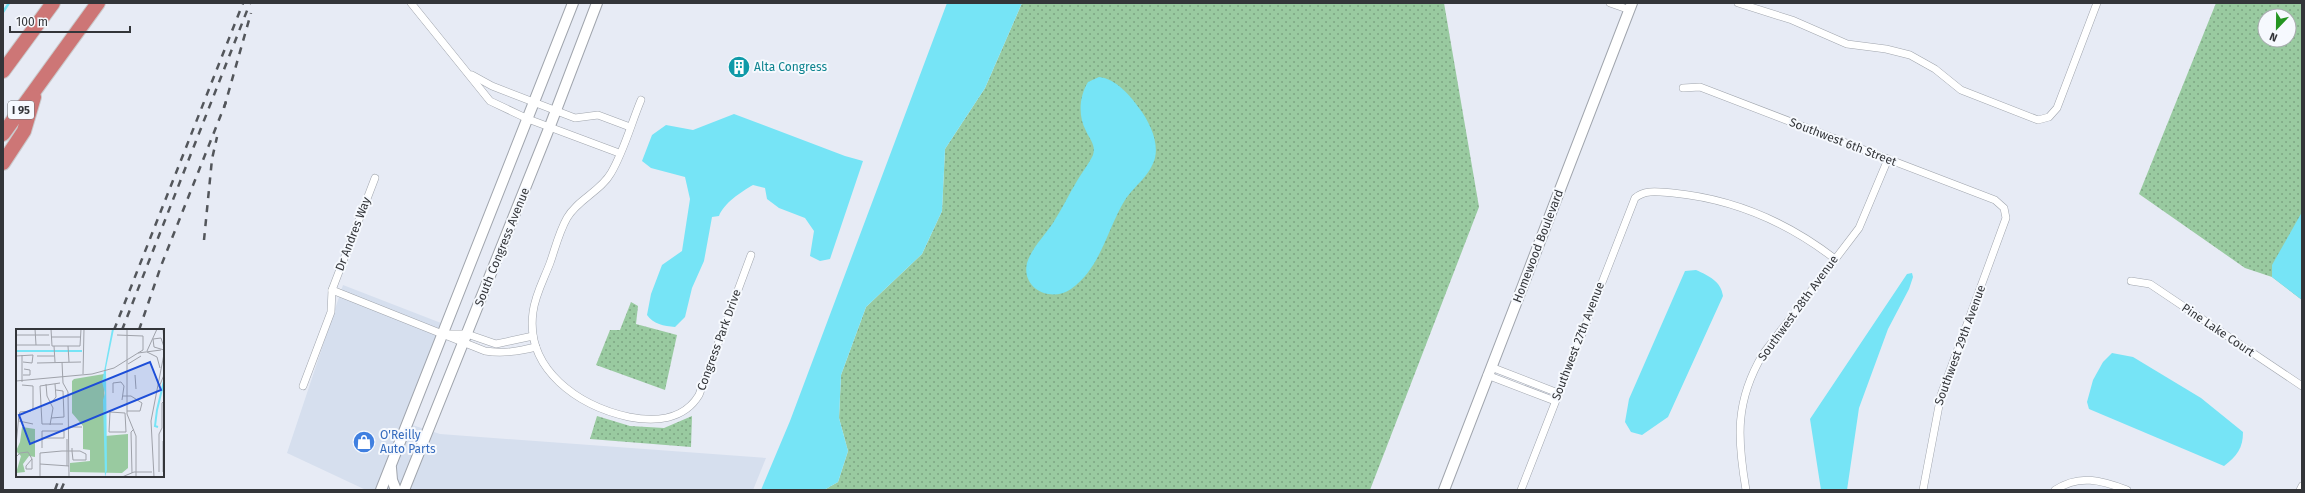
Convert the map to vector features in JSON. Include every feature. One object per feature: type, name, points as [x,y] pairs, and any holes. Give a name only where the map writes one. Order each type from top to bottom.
[{"type":"highway","points":[[6,65],[53,3]]},
{"type":"highway","name":"I 95","points":[[3,134],[98,3]]},
{"type":"highway","points":[[3,162],[24,130],[38,85]]},
{"type":"main road","name":"South Congress Avenue","points":[[382,490],[573,3]]},
{"type":"main road","name":"South Congress Avenue","points":[[404,490],[550,126],[597,3]]},
{"type":"main road","name":"Homewood Boulevard","points":[[1444,490],[1631,7]]},
{"type":"main road","points":[[391,466],[392,480],[396,490]]},
{"type":"street","points":[[411,3],[490,101],[528,119],[619,153]]},
{"type":"street","points":[[1610,3],[1631,7]]},
{"type":"street","points":[[1738,3],[1792,20],[1847,44],[1886,49],[1910,56],[1929,66],[1961,90],[2038,120],[2049,117],[2057,108],[2094,5]]},
{"type":"street","points":[[468,73],[492,86],[575,118],[598,115],[630,127]]},
{"type":"street","name":"Southwest 6th Street","points":[[1683,88],[1700,87],[2000,203]]},
{"type":"street","name":"Congress Park Drive","points":[[641,100],[611,174],[567,218],[537,294],[533,311],[533,336],[536,347],[550,373],[566,390],[588,403],[611,412],[631,417],[664,419],[679,414],[690,407],[699,395],[750,255]]},
{"type":"street","name":"Southwest 28th Avenue","points":[[1746,490],[1740,455],[1739,423],[1745,393],[1751,375],[1763,354],[1859,228],[1888,159]]},
{"type":"street","name":"Dr Andres Way","points":[[303,386],[331,312],[332,290],[375,178]]},
{"type":"street","name":"Southwest 27th Avenue","points":[[1521,490],[1635,198],[1639,194],[1650,192],[1690,195],[1735,204],[1784,225],[1816,245],[1834,259]]},
{"type":"street","name":"Southwest 29th Avenue","points":[[1923,490],[1941,395],[2006,218],[2004,208],[2000,203]]},
{"type":"street","name":"Pine Lake Court","points":[[2131,281],[2150,284],[2302,386]]},
{"type":"street","points":[[332,290],[443,334],[496,344],[533,336]]},
{"type":"street","points":[[465,339],[496,353],[513,352],[536,347]]},
{"type":"street","points":[[1489,371],[1558,393]]},
{"type":"street","points":[[1489,371],[1555,401]]},
{"type":"street","points":[[2055,490],[2072,482],[2091,479],[2103,481],[2127,490]]},
{"type":"street","points":[[2300,490],[2302,486]]},
{"type":"shaded area","points":[[343,285],[441,323],[403,422],[440,434],[766,458],[753,490],[366,490],[287,453]]},
{"type":"green space","points":[[1022,3],[1444,3],[1479,207],[1370,490],[824,490],[838,482],[848,451],[839,418],[841,375],[866,307],[922,254],[942,211],[945,149],[985,88]]},
{"type":"green space","points":[[2216,3],[2302,3],[2302,300],[2272,277],[2245,268],[2139,194]]},
{"type":"green space","points":[[631,302],[638,306],[636,324],[677,335],[665,390],[596,365],[610,330],[620,330]]},
{"type":"green space","points":[[597,416],[630,426],[664,428],[692,416],[691,447],[590,439]]},
{"type":"water","points":[[947,3],[1022,3],[985,88],[945,149],[942,211],[922,254],[866,307],[841,375],[839,418],[848,451],[838,482],[824,490],[761,490],[790,421]]},
{"type":"water","points":[[1099,77],[1105,78],[1122,88],[1143,113],[1150,125],[1156,145],[1155,158],[1150,170],[1125,200],[1097,259],[1090,270],[1071,289],[1063,293],[1047,294],[1039,291],[1029,280],[1026,272],[1027,263],[1038,242],[1053,223],[1093,155],[1093,145],[1083,125],[1081,100],[1088,82]]},
{"type":"water","points":[[734,114],[845,156],[863,161],[830,259],[820,261],[810,256],[814,231],[805,218],[779,208],[767,199],[765,188],[753,185],[738,194],[729,202],[721,211],[719,216],[712,217],[704,261],[692,288],[685,317],[675,327],[659,324],[652,321],[647,315],[651,294],[662,265],[682,251],[690,199],[685,177],[651,168],[642,161],[652,135],[666,125],[693,130]]},
{"type":"water","points":[[2302,212],[2302,300],[2272,277],[2272,265]]},
{"type":"water","points":[[1696,270],[1714,280],[1720,286],[1723,296],[1668,417],[1642,435],[1631,432],[1625,422],[1629,399],[1685,271]]},
{"type":"water","points":[[1912,273],[1913,277],[1909,289],[1888,329],[1859,408],[1847,490],[1821,490],[1810,419],[1907,274]]},
{"type":"water","points":[[2112,353],[2133,357],[2201,398],[2243,432],[2242,443],[2236,455],[2224,466],[2089,409],[2087,402],[2093,380],[2103,362]]},
{"type":"waterway","points":[[3,12],[9,3]]},
{"type":"railway","points":[[114,329],[243,3]]},
{"type":"railway","points":[[122,329],[250,3]]},
{"type":"railway","points":[[224,108],[251,13]]},
{"type":"railway","points":[[139,329],[161,266],[226,102]]},
{"type":"railway","points":[[204,240],[212,159],[217,137]]},
{"type":"railway","points":[[55,490],[60,477]]},
{"type":"railway","points":[[61,490],[67,477]]},
{"type":"place","name":"Alta Congress","points":[[739,67]]},
{"type":"place","name":"O'Reilly Auto Parts","points":[[364,442]]}]
